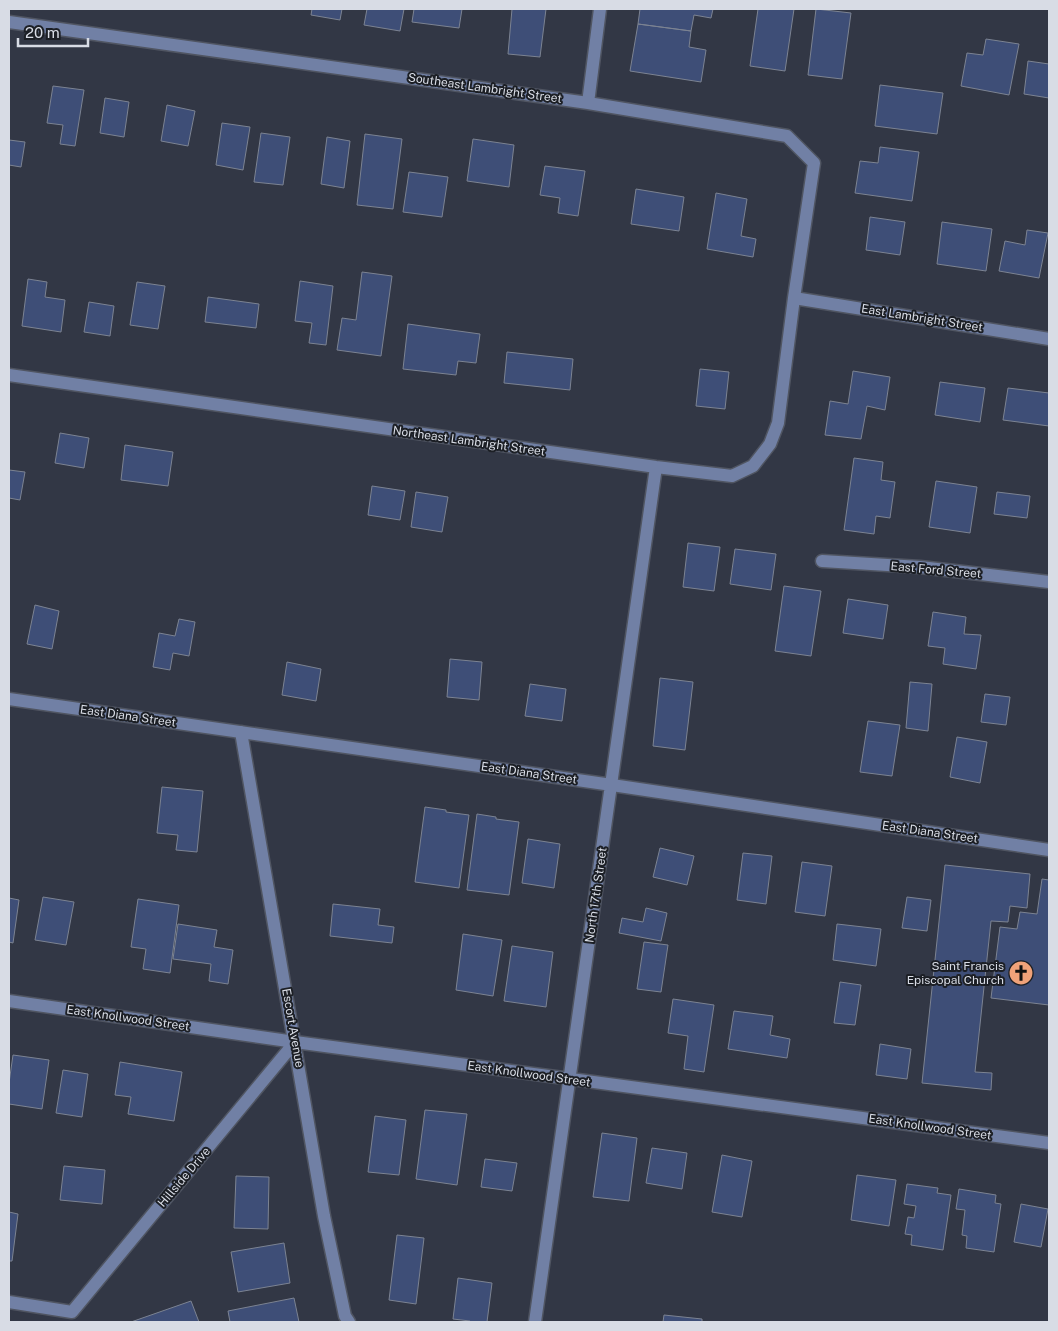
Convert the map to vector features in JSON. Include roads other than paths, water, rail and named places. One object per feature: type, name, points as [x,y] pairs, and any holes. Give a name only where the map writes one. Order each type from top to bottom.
[{"type":"street","points":[[588,103],[600,9]]},
{"type":"street","name":"Southeast Lambright Street","points":[[9,22],[588,103],[787,136],[814,163],[794,298]]},
{"type":"street","name":"East Lambright Street","points":[[794,298],[1049,339]]},
{"type":"street","name":"Northeast Lambright Street","points":[[9,375],[656,467],[732,476],[753,466],[770,444],[778,423],[794,298]]},
{"type":"street","name":"North 17th Street","points":[[536,1322],[656,467]]},
{"type":"street","name":"East Ford Street","points":[[822,561],[920,567],[1049,582]]},
{"type":"street","name":"East Diana Street","points":[[9,699],[612,785],[1049,850]]},
{"type":"street","name":"Escort Avenue","points":[[241,732],[324,1216],[345,1316],[349,1322]]},
{"type":"street","name":"East Knollwood Street","points":[[9,1001],[295,1042],[1049,1143]]},
{"type":"street","name":"Hillside Drive","points":[[9,1302],[74,1317],[295,1042]]},
{"type":"place","name":"Saint Francis Episcopal Church","points":[[1021,973]]}]
